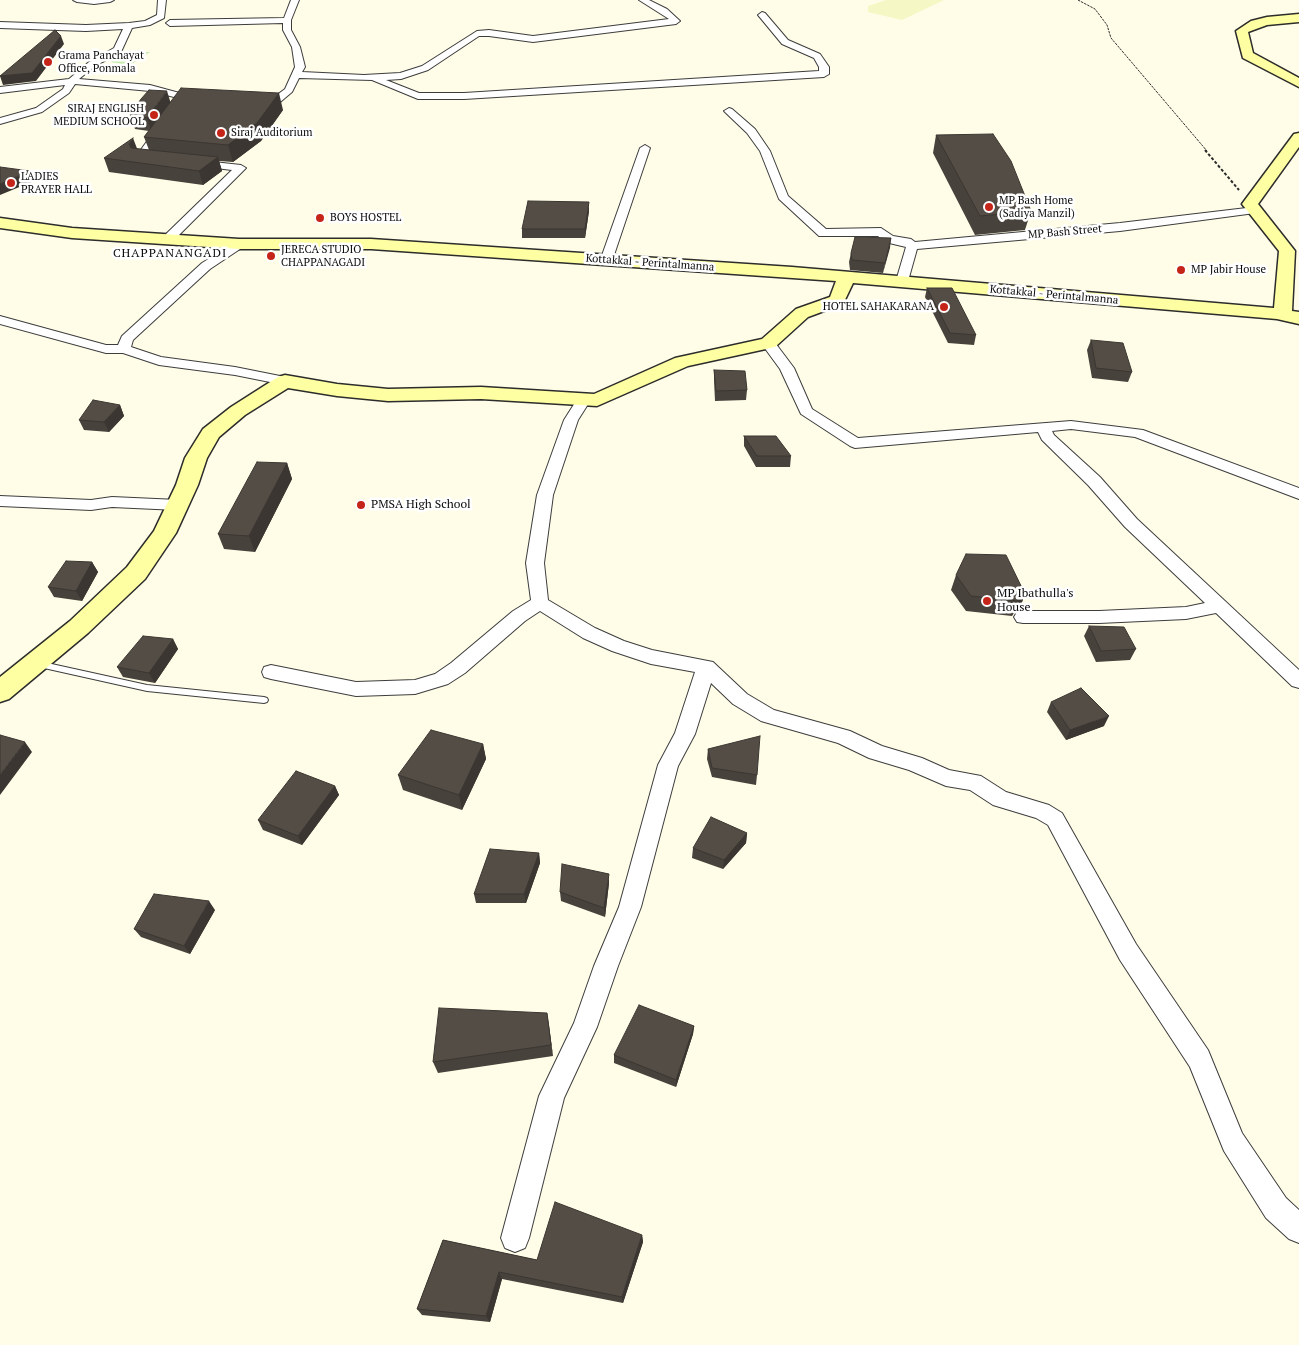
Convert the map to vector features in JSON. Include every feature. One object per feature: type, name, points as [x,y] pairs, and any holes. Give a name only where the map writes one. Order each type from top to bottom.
[{"type":"street","points":[[77,0],[94,2],[110,0]]},
{"type":"street","points":[[0,25],[86,28],[129,26],[147,23],[161,16],[163,9],[162,0]]},
{"type":"street","points":[[241,102],[276,101],[289,90],[300,68],[296,47],[287,30],[286,20],[295,0]]},
{"type":"street","points":[[296,75],[374,78],[401,76],[425,68],[453,52],[477,34],[489,33],[533,39],[676,21],[664,11],[643,0]]},
{"type":"street","points":[[374,78],[418,96],[716,85],[824,74],[824,68],[817,56],[786,42],[762,15]]},
{"type":"street","points":[[1299,18],[1267,21],[1255,24],[1242,32],[1247,55],[1299,83]]},
{"type":"street","points":[[170,23],[286,20]]},
{"type":"street","points":[[0,121],[39,110],[66,91],[76,76],[92,64],[118,50],[129,26]]},
{"type":"street","points":[[0,90],[74,81],[150,88],[189,98],[140,158],[168,161]]},
{"type":"street","points":[[729,111],[750,132],[765,151],[783,197],[823,233],[881,232],[889,239],[907,242],[912,246],[902,281]]},
{"type":"street","points":[[1291,317],[1287,251],[1253,207],[1299,137]]},
{"type":"street","points":[[606,261],[645,148]]},
{"type":"street","points":[[168,239],[241,168],[186,162]]},
{"type":"street","name":"MP Bash Street","points":[[912,246],[1120,227],[1253,207]]},
{"type":"street","name":"Kottakkal - Perintalmanna","points":[[0,223],[72,233],[239,244],[372,244],[847,276],[1291,317]]},
{"type":"street","points":[[124,349],[127,339],[206,266],[239,244]]},
{"type":"street","points":[[0,320],[106,349],[124,349],[158,361],[235,371],[285,381],[388,396],[481,393],[583,401],[597,400],[682,362],[768,343],[802,313],[837,300],[847,276]]},
{"type":"street","points":[[768,343],[787,368],[806,411],[855,443],[1071,425],[1138,433],[1299,494]]},
{"type":"street","points":[[0,692],[79,626],[136,573],[164,533],[188,485],[196,458],[210,433],[238,411],[285,381]]},
{"type":"street","points":[[540,603],[535,563],[545,494],[571,420],[583,401]]},
{"type":"street","points":[[1044,428],[1047,437],[1094,481],[1131,523],[1299,681]]},
{"type":"street","points":[[0,501],[91,505],[112,502],[178,504]]},
{"type":"street","points":[[540,603],[589,633],[618,646],[651,657],[706,667],[740,698],[768,716],[843,737],[876,752],[915,764],[946,778],[974,782],[1000,799],[1042,811],[1055,819],[1128,952],[1199,1059],[1233,1142],[1276,1208],[1299,1229]]},
{"type":"street","points":[[271,672],[356,689],[415,687],[441,679],[458,668],[519,616],[540,603]]},
{"type":"street","points":[[1022,617],[1099,617],[1169,614],[1186,613],[1220,606]]},
{"type":"street","points":[[515,1238],[552,1096],[585,1027],[606,966],[630,907],[668,766],[685,734],[706,667]]},
{"type":"lane","points":[[35,664],[148,688],[264,700]]},
{"type":"path","points":[[1078,0],[1095,9],[1107,25],[1111,38],[1253,207]]},
{"type":"green space","points":[[886,0],[944,0],[902,20],[868,12],[868,6]]},
{"type":"green space","points":[[128,52],[150,52],[130,65],[110,62]]},
{"type":"building","points":[[55,30],[61,36],[32,73],[0,76]]},
{"type":"building","points":[[181,88],[279,93],[257,123],[228,145],[144,137]]},
{"type":"building","points":[[149,90],[167,91],[147,118],[130,115],[141,99]]},
{"type":"building","points":[[993,134],[1011,161],[1031,211],[980,216],[936,135]]},
{"type":"building","points":[[133,138],[129,144],[131,148],[218,157],[199,171],[104,158]]},
{"type":"building","points":[[0,167],[30,171],[0,184]]},
{"type":"building","points":[[528,201],[589,202],[585,229],[522,229]]},
{"type":"building","points":[[855,237],[891,238],[885,263],[852,260],[851,253]]},
{"type":"building","points":[[927,288],[952,288],[976,335],[950,333]]},
{"type":"building","points":[[1091,340],[1123,343],[1132,372],[1096,368]]},
{"type":"building","points":[[714,370],[745,371],[747,390],[716,391]]},
{"type":"building","points":[[93,400],[120,405],[104,422],[79,420]]},
{"type":"building","points":[[744,436],[776,436],[791,456],[757,456]]},
{"type":"building","points":[[257,462],[287,463],[249,536],[218,534]]},
{"type":"building","points":[[966,554],[1006,555],[1025,594],[1018,601],[971,596],[956,575]]},
{"type":"building","points":[[66,561],[92,562],[76,591],[48,587]]},
{"type":"building","points":[[1089,626],[1124,627],[1136,649],[1101,651]]},
{"type":"building","points":[[143,636],[173,639],[149,673],[117,667]]},
{"type":"building","points":[[1081,688],[1109,716],[1070,730],[1051,702]]},
{"type":"building","points":[[431,730],[483,744],[459,795],[398,775]]},
{"type":"building","points":[[0,735],[25,742],[0,775]]},
{"type":"building","points":[[760,736],[757,775],[712,768],[708,749]]},
{"type":"building","points":[[296,771],[335,786],[298,836],[258,820]]},
{"type":"building","points":[[711,817],[747,833],[724,860],[693,848]]},
{"type":"building","points":[[490,849],[539,853],[524,894],[474,894]]},
{"type":"building","points":[[562,864],[609,874],[604,908],[560,892]]},
{"type":"building","points":[[154,894],[209,901],[184,946],[134,929]]},
{"type":"building","points":[[639,1005],[694,1026],[676,1080],[614,1055]]},
{"type":"building","points":[[439,1008],[547,1013],[551,1045],[433,1062]]},
{"type":"building","points":[[555,1202],[642,1235],[622,1297],[499,1272],[486,1316],[417,1309],[443,1240],[537,1260]]},
{"type":"place","name":"Grama Panchayat Office, Ponmala","points":[[48,62]]},
{"type":"place","name":"SIRAJ ENGLISH MEDIUM SCHOOL","points":[[154,115]]},
{"type":"place","name":"Siraj Auditorium","points":[[221,133]]},
{"type":"place","name":"LADIES PRAYER HALL","points":[[11,183]]},
{"type":"place","name":"MP Bash Home (Sadiya Manzil)","points":[[989,207]]},
{"type":"place","name":"BOYS HOSTEL","points":[[320,218]]},
{"type":"place","name":"JERECA STUDIO CHAPPANAGADI","points":[[271,256]]},
{"type":"place","name":"MP Jabir House","points":[[1181,270]]},
{"type":"place","name":"HOTEL SAHAKARANA","points":[[944,307]]},
{"type":"place","name":"PMSA High School","points":[[361,505]]},
{"type":"place","name":"MP Ibathulla's House","points":[[987,601]]},
{"type":"district","name":"CHAPPANANGADI","points":[[170,254]]}]
